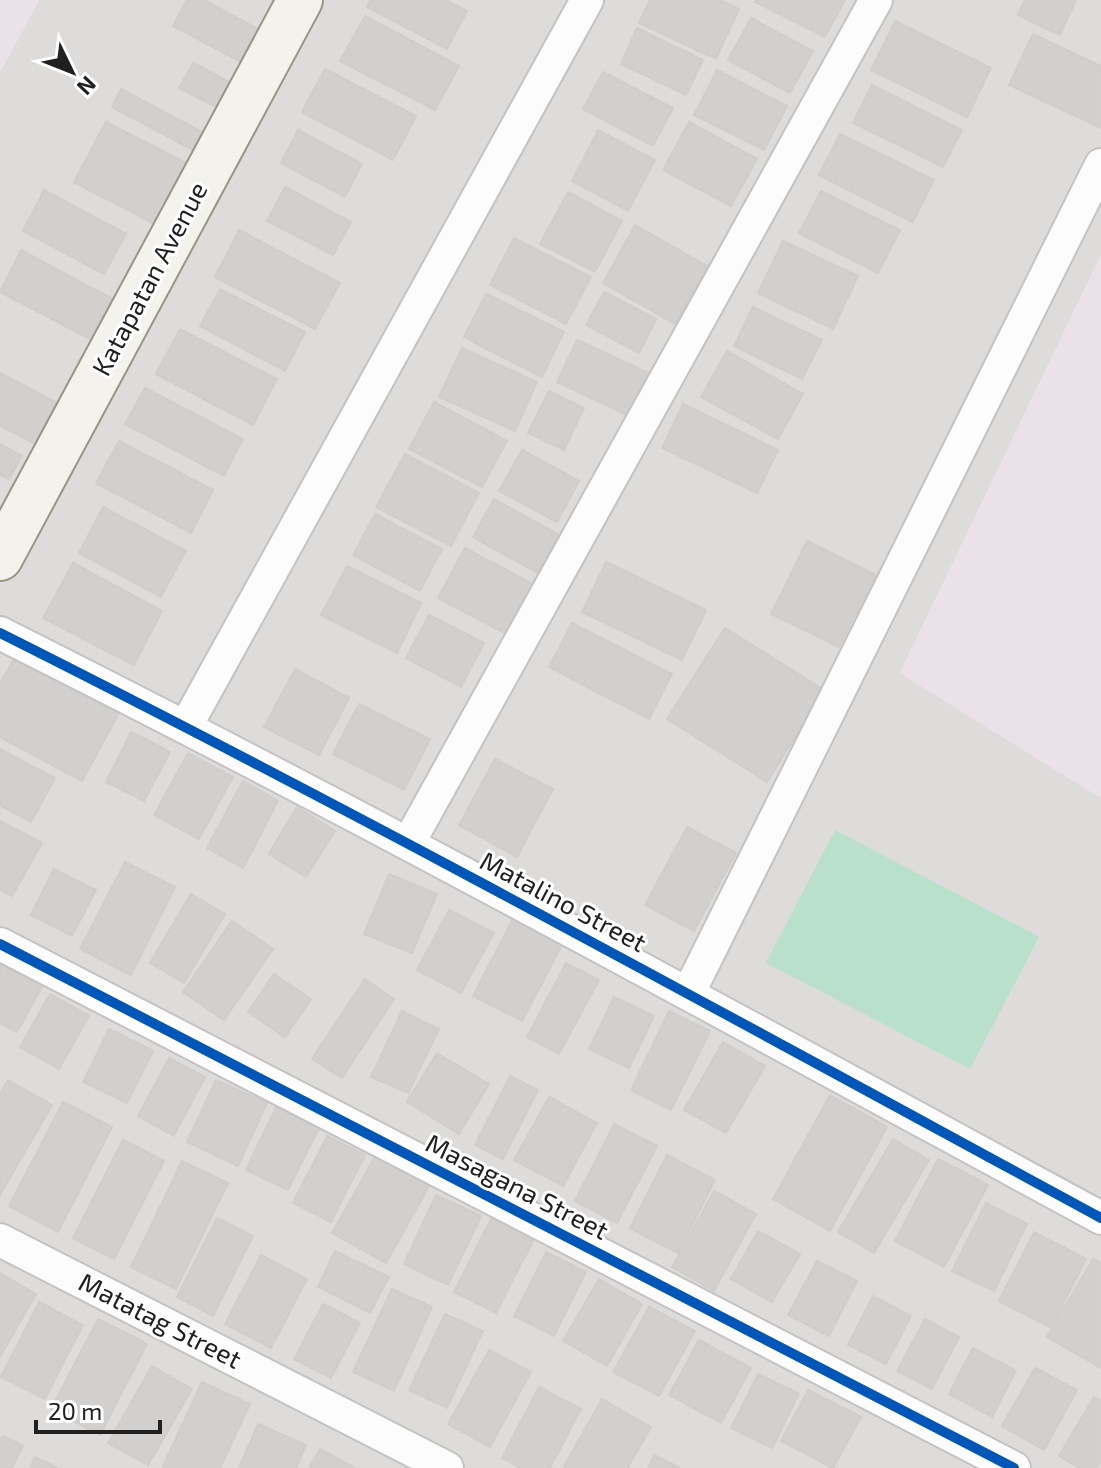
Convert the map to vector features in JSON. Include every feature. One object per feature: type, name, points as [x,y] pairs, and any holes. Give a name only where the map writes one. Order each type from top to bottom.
[{"type":"street","name":"Katapatan Avenue","points":[[0,558],[300,0]]},
{"type":"street","points":[[186,726],[587,0]]},
{"type":"street","points":[[408,844],[876,0]]},
{"type":"street","points":[[688,994],[1101,165]]},
{"type":"street","name":"Matalino Street","points":[[0,633],[186,726],[1101,1218]]},
{"type":"street","name":"Masagana Street","points":[[0,944],[1014,1468]]},
{"type":"street","name":"Matatag Street","points":[[0,1240],[447,1468]]},
{"type":"shaded area","points":[[0,0],[39,0],[0,72]]},
{"type":"shaded area","points":[[39,0],[1101,0],[1101,255],[900,673],[1101,798],[1101,1468],[0,1468],[0,72]]},
{"type":"shaded area","points":[[1101,255],[1101,798],[900,673]]},
{"type":"green space","points":[[835,830],[1039,937],[970,1069],[766,963]]},
{"type":"building","points":[[187,0],[204,0],[271,36],[254,69],[173,26]]},
{"type":"building","points":[[371,0],[446,0],[467,11],[447,49],[367,7]]},
{"type":"building","points":[[650,0],[720,0],[739,9],[716,59],[639,23]]},
{"type":"building","points":[[756,0],[845,0],[825,37]]},
{"type":"building","points":[[1025,0],[1076,0],[1060,35],[1018,15]]},
{"type":"building","points":[[365,16],[459,66],[435,110],[340,61]]},
{"type":"building","points":[[751,18],[813,51],[790,93],[728,60]]},
{"type":"building","points":[[895,21],[991,68],[967,117],[871,70]]},
{"type":"building","points":[[637,28],[703,60],[686,95],[621,64]]},
{"type":"building","points":[[1033,34],[1101,66],[1101,128],[1009,85]]},
{"type":"building","points":[[193,63],[245,90],[232,115],[179,88]]},
{"type":"building","points":[[325,69],[416,116],[393,160],[302,112]]},
{"type":"building","points":[[717,70],[787,106],[764,150],[694,115]]},
{"type":"building","points":[[603,72],[673,108],[653,146],[583,109]]},
{"type":"building","points":[[872,85],[962,130],[943,167],[853,123]]},
{"type":"building","points":[[121,89],[211,137],[202,155],[112,107]]},
{"type":"building","points":[[106,122],[196,168],[164,229],[74,182]]},
{"type":"building","points":[[689,122],[757,159],[731,206],[663,170]]},
{"type":"building","points":[[298,130],[362,164],[345,197],[281,163]]},
{"type":"building","points":[[598,130],[655,160],[628,211],[572,181]]},
{"type":"building","points":[[840,134],[934,180],[913,222],[819,175]]},
{"type":"building","points":[[285,187],[351,222],[333,255],[267,221]]},
{"type":"building","points":[[44,190],[126,234],[104,274],[23,231]]},
{"type":"building","points":[[821,191],[900,230],[878,273],[799,233]]},
{"type":"building","points":[[568,192],[622,221],[595,272],[540,244]]},
{"type":"building","points":[[635,225],[707,266],[675,324],[603,283]]},
{"type":"building","points":[[239,230],[340,283],[315,329],[215,277]]},
{"type":"building","points":[[514,238],[591,277],[566,324],[490,285]]},
{"type":"building","points":[[783,241],[858,276],[833,329],[758,293]]},
{"type":"building","points":[[21,250],[116,301],[94,341],[0,292]]},
{"type":"building","points":[[220,289],[305,332],[285,371],[200,326]]},
{"type":"building","points":[[604,292],[656,319],[639,353],[586,325]]},
{"type":"building","points":[[486,294],[564,332],[542,377],[464,337]]},
{"type":"building","points":[[753,307],[822,340],[802,379],[734,346]]},
{"type":"building","points":[[180,329],[277,379],[253,425],[156,374]]},
{"type":"building","points":[[577,340],[651,374],[631,417],[557,382]]},
{"type":"building","points":[[462,348],[537,382],[515,431],[439,397]]},
{"type":"building","points":[[727,351],[803,394],[778,439],[701,397]]},
{"type":"building","points":[[0,373],[69,409],[47,450],[0,426]]},
{"type":"building","points":[[145,388],[243,439],[224,476],[125,424]]},
{"type":"building","points":[[549,391],[584,408],[564,450],[528,433]]},
{"type":"building","points":[[434,402],[507,441],[482,487],[409,449]]},
{"type":"building","points":[[683,404],[778,450],[757,493],[662,448]]},
{"type":"building","points":[[119,441],[213,490],[191,533],[96,483]]},
{"type":"building","points":[[0,444],[22,456],[9,479],[0,475]]},
{"type":"building","points":[[522,450],[579,481],[557,522],[499,491]]},
{"type":"building","points":[[405,454],[479,493],[451,546],[376,507]]},
{"type":"building","points":[[494,499],[559,535],[538,573],[473,537]]},
{"type":"building","points":[[103,507],[186,551],[161,597],[79,553]]},
{"type":"building","points":[[375,514],[442,549],[420,591],[353,555]]},
{"type":"building","points":[[807,541],[876,575],[839,647],[771,614]]},
{"type":"building","points":[[465,548],[533,584],[506,634],[438,598]]},
{"type":"building","points":[[606,562],[706,610],[682,660],[582,612]]},
{"type":"building","points":[[73,563],[162,611],[134,665],[43,618]]},
{"type":"building","points":[[347,566],[421,603],[397,653],[321,615]]},
{"type":"building","points":[[429,615],[484,643],[461,687],[406,658]]},
{"type":"building","points":[[572,623],[672,674],[649,719],[549,667]]},
{"type":"building","points":[[725,628],[824,690],[767,782],[667,719]]},
{"type":"building","points":[[15,657],[119,713],[82,781],[0,737],[0,684]]},
{"type":"building","points":[[295,669],[349,698],[319,755],[264,727]]},
{"type":"building","points":[[359,704],[430,739],[404,790],[333,754]]},
{"type":"building","points":[[131,732],[170,752],[144,801],[106,782]]},
{"type":"building","points":[[0,749],[55,778],[31,822],[0,805]]},
{"type":"building","points":[[188,753],[233,777],[199,839],[154,815]]},
{"type":"building","points":[[495,759],[553,789],[517,857],[459,825]]},
{"type":"building","points":[[243,781],[278,801],[243,868],[207,848]]},
{"type":"building","points":[[297,807],[335,831],[306,877],[269,854]]},
{"type":"building","points":[[0,821],[42,843],[12,896],[0,890]]},
{"type":"building","points":[[687,827],[736,853],[694,931],[645,905]]},
{"type":"building","points":[[125,862],[175,887],[131,975],[80,949]]},
{"type":"building","points":[[54,869],[96,890],[72,936],[31,915]]},
{"type":"building","points":[[389,874],[437,894],[412,953],[364,934]]},
{"type":"building","points":[[191,894],[225,914],[184,983],[150,963]]},
{"type":"building","points":[[449,910],[494,933],[461,993],[417,970]]},
{"type":"building","points":[[515,915],[564,941],[522,1021],[473,996]]},
{"type":"building","points":[[232,921],[273,949],[224,1020],[183,992]]},
{"type":"building","points":[[566,963],[599,980],[559,1054],[527,1037]]},
{"type":"building","points":[[1,964],[42,987],[17,1032],[0,1023]]},
{"type":"building","points":[[274,974],[311,999],[285,1037],[248,1012]]},
{"type":"building","points":[[365,979],[394,999],[342,1078],[312,1059]]},
{"type":"building","points":[[50,994],[89,1016],[59,1069],[20,1047]]},
{"type":"building","points":[[614,997],[654,1016],[629,1068],[589,1049]]},
{"type":"building","points":[[402,1011],[439,1029],[408,1093],[371,1077]]},
{"type":"building","points":[[669,1011],[710,1031],[671,1110],[631,1090]]},
{"type":"building","points":[[109,1029],[153,1051],[127,1103],[83,1082]]},
{"type":"building","points":[[723,1042],[765,1066],[726,1133],[684,1110]]},
{"type":"building","points":[[437,1053],[489,1084],[459,1134],[407,1102]]},
{"type":"building","points":[[169,1058],[205,1077],[174,1136],[138,1116]]},
{"type":"building","points":[[510,1076],[538,1090],[503,1159],[475,1145]]},
{"type":"building","points":[[8,1080],[52,1105],[0,1195],[0,1094]]},
{"type":"building","points":[[216,1080],[267,1103],[238,1166],[187,1142]]},
{"type":"building","points":[[830,1095],[887,1127],[830,1231],[773,1199]]},
{"type":"building","points":[[549,1097],[597,1123],[563,1186],[514,1160]]},
{"type":"building","points":[[63,1102],[112,1127],[58,1232],[9,1206]]},
{"type":"building","points":[[276,1107],[319,1128],[288,1190],[246,1170]]},
{"type":"building","points":[[614,1124],[657,1146],[617,1223],[575,1201]]},
{"type":"building","points":[[327,1136],[365,1155],[331,1222],[293,1203]]},
{"type":"building","points":[[893,1139],[929,1160],[874,1253],[838,1232]]},
{"type":"building","points":[[123,1140],[164,1161],[114,1259],[73,1238]]},
{"type":"building","points":[[376,1155],[429,1186],[386,1263],[332,1233]]},
{"type":"building","points":[[667,1155],[715,1180],[678,1253],[630,1228]]},
{"type":"building","points":[[938,1159],[988,1185],[944,1267],[895,1241]]},
{"type":"building","points":[[182,1161],[228,1183],[176,1289],[131,1267]]},
{"type":"building","points":[[714,1191],[756,1214],[714,1291],[672,1267]]},
{"type":"building","points":[[436,1195],[481,1216],[448,1285],[404,1264]]},
{"type":"building","points":[[986,1203],[1027,1224],[994,1291],[952,1271]]},
{"type":"building","points":[[217,1218],[253,1236],[213,1316],[177,1297]]},
{"type":"building","points":[[491,1219],[533,1241],[496,1313],[454,1292]]},
{"type":"building","points":[[758,1231],[800,1254],[772,1302],[731,1279]]},
{"type":"building","points":[[1034,1232],[1086,1259],[1051,1328],[999,1301]]},
{"type":"building","points":[[335,1251],[389,1277],[370,1313],[318,1287]]},
{"type":"building","points":[[546,1252],[586,1272],[554,1336],[514,1316]]},
{"type":"building","points":[[261,1255],[307,1279],[271,1348],[225,1324]]},
{"type":"building","points":[[1093,1259],[1101,1263],[1101,1368],[1047,1337]]},
{"type":"building","points":[[817,1261],[857,1281],[829,1336],[788,1315]]},
{"type":"building","points":[[0,1273],[36,1294],[0,1357]]},
{"type":"building","points":[[599,1279],[642,1304],[607,1366],[563,1341]]},
{"type":"building","points":[[392,1289],[432,1307],[394,1391],[353,1372]]},
{"type":"building","points":[[873,1296],[911,1316],[886,1364],[848,1345]]},
{"type":"building","points":[[39,1302],[83,1325],[45,1399],[1,1377]]},
{"type":"building","points":[[323,1304],[360,1323],[331,1378],[294,1359]]},
{"type":"building","points":[[649,1307],[695,1331],[659,1396],[613,1372]]},
{"type":"building","points":[[445,1314],[483,1331],[447,1408],[409,1390]]},
{"type":"building","points":[[98,1319],[147,1344],[100,1435],[51,1409]]},
{"type":"building","points":[[925,1319],[959,1337],[932,1389],[897,1371]]},
{"type":"building","points":[[699,1340],[751,1368],[721,1423],[669,1395]]},
{"type":"building","points":[[973,1348],[1016,1371],[992,1417],[949,1394]]},
{"type":"building","points":[[489,1350],[531,1372],[490,1447],[448,1424]]},
{"type":"building","points":[[152,1366],[192,1389],[148,1465],[108,1443]]},
{"type":"building","points":[[1035,1368],[1077,1390],[1044,1450],[1002,1426]]},
{"type":"building","points":[[758,1374],[799,1394],[772,1448],[731,1428]]},
{"type":"building","points":[[202,1382],[250,1404],[220,1468],[163,1466]]},
{"type":"building","points":[[539,1387],[581,1409],[550,1468],[521,1468],[502,1458]]},
{"type":"building","points":[[808,1390],[861,1417],[833,1468],[781,1441]]},
{"type":"building","points":[[1094,1397],[1101,1401],[1101,1462],[1097,1468],[1080,1468],[1059,1456]]},
{"type":"building","points":[[602,1399],[651,1427],[627,1468],[563,1468]]},
{"type":"building","points":[[258,1424],[306,1445],[296,1468],[239,1468]]},
{"type":"building","points":[[3,1436],[23,1446],[12,1468],[0,1468],[0,1441]]},
{"type":"building","points":[[320,1449],[355,1468],[309,1468]]},
{"type":"building","points":[[654,1455],[680,1468],[648,1468]]},
{"type":"building","points":[[35,1457],[58,1468],[30,1468]]},
{"type":"cycle path","points":[[0,633],[415,848],[1101,1218]]},
{"type":"cycle path","points":[[0,944],[1014,1468]]}]
